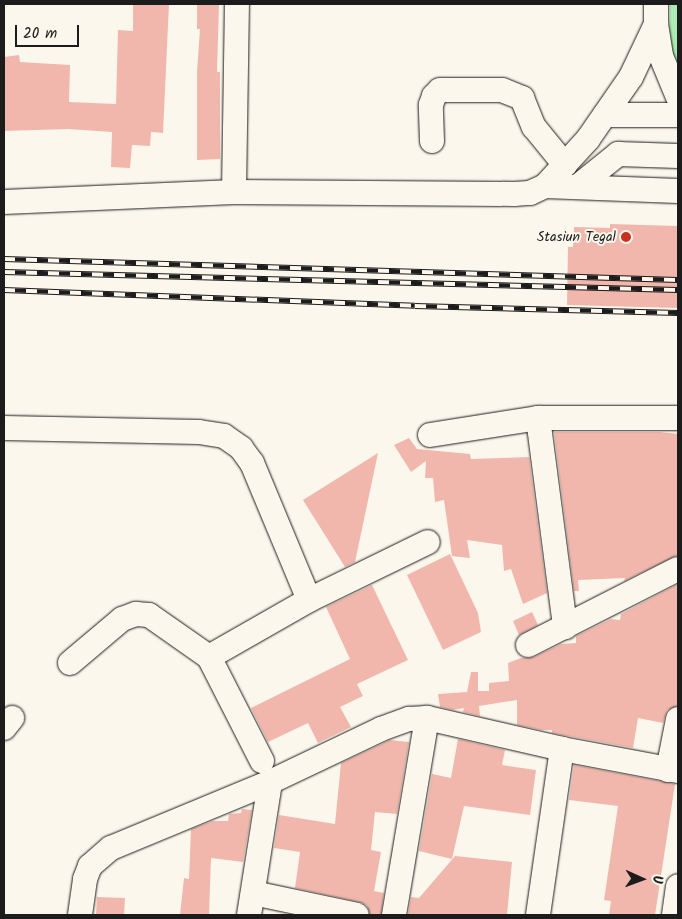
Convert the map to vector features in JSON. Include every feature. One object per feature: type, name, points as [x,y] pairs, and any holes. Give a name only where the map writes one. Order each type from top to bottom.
[{"type":"street","points":[[234,192],[237,4]]},
{"type":"street","points":[[4,202],[234,192],[514,194],[530,192],[545,186],[565,166],[605,115],[631,77],[656,14]]},
{"type":"street","points":[[656,14],[661,56],[668,78],[678,97]]},
{"type":"street","points":[[432,141],[432,104],[434,96],[440,90],[502,90],[522,98],[534,127],[565,166]]},
{"type":"street","points":[[605,115],[678,115]]},
{"type":"street","points":[[577,187],[618,154],[678,156]]},
{"type":"street","points":[[545,186],[678,191]]},
{"type":"street","points":[[430,435],[538,418],[678,418]]},
{"type":"street","points":[[538,418],[564,627]]},
{"type":"street","points":[[4,428],[200,432],[229,439],[241,448],[252,463],[309,600]]},
{"type":"street","points":[[209,657],[309,600],[428,542]]},
{"type":"street","points":[[528,645],[678,569]]},
{"type":"street","points":[[70,663],[122,620],[136,614],[149,616],[209,657],[266,772],[251,904],[357,915]]},
{"type":"street","points":[[394,915],[427,718]]},
{"type":"street","points":[[80,915],[85,879],[90,866],[111,848],[266,772],[409,719],[427,718],[562,749],[673,771],[678,719]]},
{"type":"street","points":[[538,915],[562,749]]},
{"type":"street","points":[[674,915],[678,886]]},
{"type":"green space","points":[[670,4],[678,4],[678,75],[669,45]]},
{"type":"building","points":[[133,4],[169,4],[163,133],[151,132],[150,146],[132,145],[130,168],[111,167],[112,132],[68,129],[4,131],[4,57],[19,55],[20,62],[70,65],[69,102],[116,104],[118,30],[133,31]]},
{"type":"building","points":[[197,4],[219,4],[217,72],[220,72],[220,159],[197,160],[197,72],[200,29],[197,29]]},
{"type":"building","points":[[610,224],[678,226],[678,308],[567,305],[568,247],[573,247],[574,227],[610,228]]},
{"type":"building","points":[[554,432],[660,432],[678,434],[678,555],[624,581],[625,578],[578,580],[579,591],[574,591]]},
{"type":"building","points":[[409,438],[417,449],[470,454],[471,459],[529,457],[547,593],[523,604],[511,569],[504,571],[502,545],[467,540],[470,558],[452,556],[444,500],[435,502],[433,478],[425,478],[426,461],[411,472],[394,445]]},
{"type":"building","points":[[378,453],[355,562],[345,567],[303,500]]},
{"type":"building","points":[[450,554],[478,613],[481,632],[443,650],[407,575]]},
{"type":"building","points":[[678,584],[678,706],[667,710],[663,723],[638,718],[633,748],[552,733],[552,730],[517,725],[517,700],[479,706],[480,716],[463,712],[464,708],[453,710],[440,707],[438,694],[467,692],[471,672],[478,672],[478,691],[489,691],[489,683],[509,681],[508,663],[521,658],[534,657],[561,644],[576,643],[576,636],[611,619],[620,620],[621,614]]},
{"type":"building","points":[[372,585],[408,660],[357,684],[363,696],[340,707],[351,727],[318,743],[308,723],[268,742],[251,708],[350,659],[326,607]]},
{"type":"building","points":[[532,612],[538,625],[519,635],[513,621]]},
{"type":"building","points":[[458,739],[505,750],[502,765],[536,770],[530,815],[464,806],[452,859],[419,851],[432,774],[451,778]]},
{"type":"building","points":[[390,740],[409,742],[397,814],[375,812],[371,850],[381,852],[374,891],[384,893],[381,915],[370,915],[367,905],[360,902],[295,888],[300,852],[274,848],[279,815],[335,824],[341,763]]},
{"type":"building","points":[[574,765],[675,784],[655,915],[609,915],[611,901],[604,900],[618,806],[569,800]]},
{"type":"building","points":[[242,809],[252,810],[243,862],[211,858],[209,915],[180,915],[184,878],[189,879],[191,829],[213,821],[228,821],[229,814],[241,813]]},
{"type":"building","points":[[455,856],[512,862],[507,915],[408,915],[411,897],[419,898]]},
{"type":"building","points":[[97,897],[125,898],[124,915],[96,915]]},
{"type":"railway","points":[[4,259],[678,280]]},
{"type":"railway","points":[[4,272],[678,290]]},
{"type":"railway","points":[[4,290],[415,306],[678,313]]},
{"type":"place","name":"Stasiun Tegal","points":[[626,237]]}]
